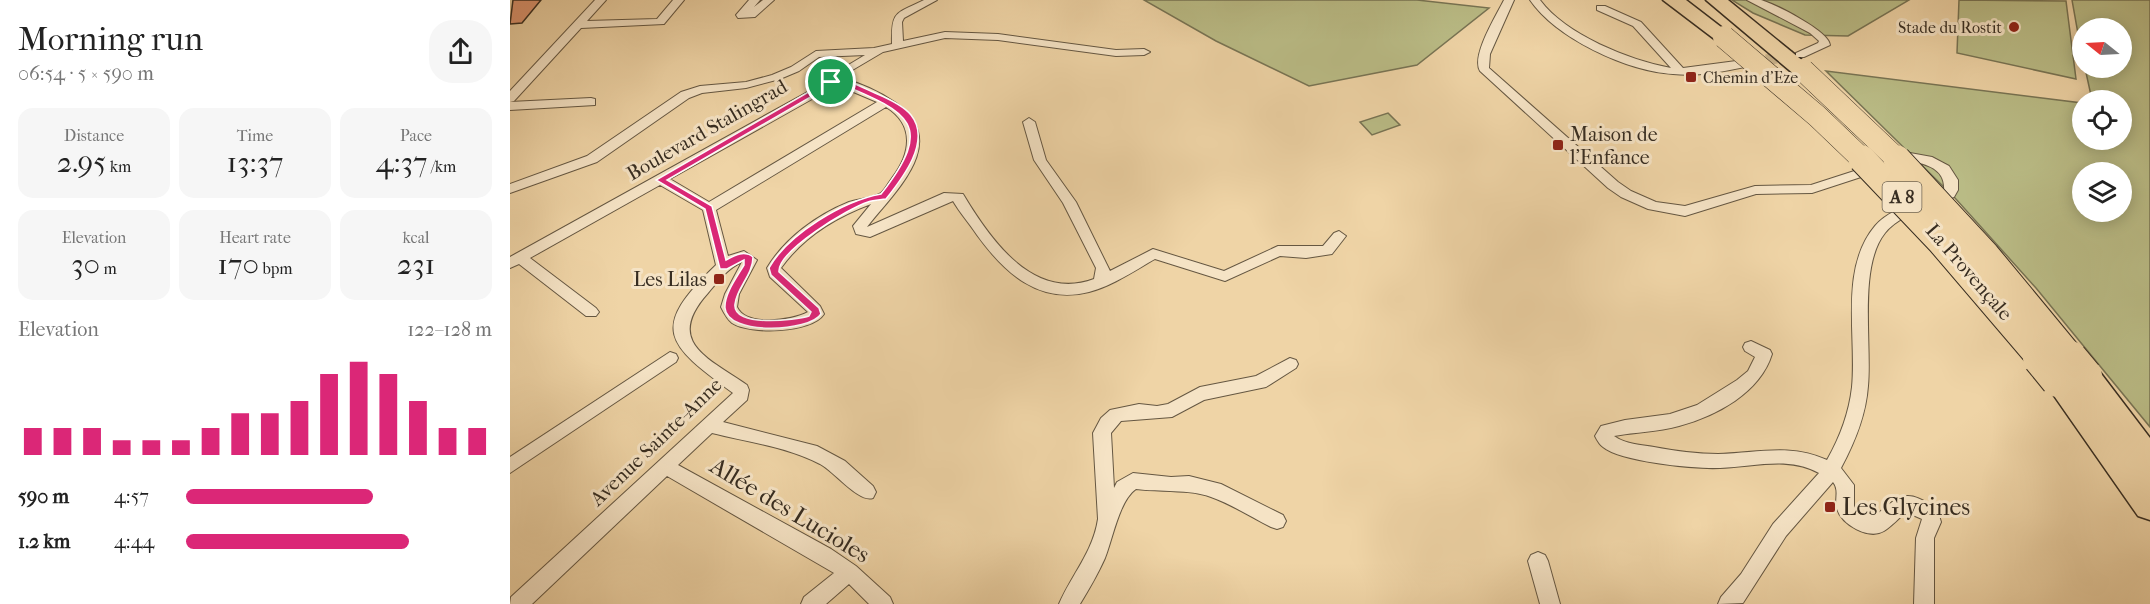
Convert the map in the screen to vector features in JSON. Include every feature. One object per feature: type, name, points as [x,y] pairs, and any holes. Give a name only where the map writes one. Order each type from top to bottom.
[{"type":"highway","name":"La Provençale","points":[[1673,0],[1724,37],[1822,119],[1908,203],[1981,285],[2072,378],[2150,464]]},
{"type":"highway","name":"La Provençale","points":[[1716,0],[1802,62],[1950,212],[1989,256],[2072,378],[2150,505]]},
{"type":"street","points":[[510,98],[601,0]]},
{"type":"street","points":[[577,26],[655,23],[664,19],[680,0]]},
{"type":"street","points":[[755,0],[742,16],[751,15],[769,0]]},
{"type":"street","points":[[898,45],[897,22],[900,16],[932,0]]},
{"type":"street","points":[[1509,0],[1484,54],[1482,64],[1484,69],[1613,185],[1638,200],[1666,209],[1685,211],[1755,190],[1812,189],[1910,158],[1936,164],[1948,175],[1952,185],[1949,195],[1899,217],[1880,229],[1866,256],[1861,300],[1862,359],[1853,426],[1830,471],[1819,487],[1774,537],[1750,579],[1728,604]]},
{"type":"street","points":[[1535,0],[1540,10],[1551,20],[1642,66],[1680,71],[1766,60]]},
{"type":"street","points":[[1752,0],[1814,31],[1824,40],[1824,45],[1802,62]]},
{"type":"street","points":[[1601,8],[1637,24],[1680,71]]},
{"type":"street","points":[[510,189],[592,159],[675,100],[691,92],[746,85],[777,77],[795,69],[816,54],[881,50],[945,35],[998,37],[1116,53],[1144,52]]},
{"type":"street","points":[[844,72],[881,50]]},
{"type":"street","name":"Boulevard Stalingrad","points":[[515,261],[831,82],[840,81],[886,101],[908,116],[915,141],[907,164],[860,226],[861,231],[870,232],[944,198],[958,197],[997,253],[1023,275],[1052,288],[1077,291],[1101,282]]},
{"type":"street","points":[[709,208],[886,101]]},
{"type":"street","points":[[510,106],[591,102]]},
{"type":"street","points":[[1029,122],[1040,160],[1069,202],[1103,268],[1101,282]]},
{"type":"street","points":[[661,180],[709,208],[723,266],[738,257],[744,256],[750,260],[732,294],[729,307],[731,313],[741,321],[760,324],[807,321],[816,314],[815,310],[775,273],[774,268],[777,262],[791,246],[828,219],[865,200],[883,197]]},
{"type":"street","points":[[1101,282],[1153,254],[1225,276],[1278,251],[1320,253],[1327,251],[1339,236]]},
{"type":"street","points":[[515,261],[591,312]]},
{"type":"street","name":"Avenue Sainte-Anne","points":[[518,604],[711,426],[741,395],[741,390],[700,360],[681,335],[680,325],[693,299],[723,266]]},
{"type":"street","points":[[1751,347],[1764,354],[1764,363],[1744,384],[1710,407],[1679,419],[1622,426],[1606,431],[1604,436],[1609,443],[1626,449],[1716,461],[1797,457],[1839,477],[1845,485],[1844,504],[1848,513],[1855,520],[1878,525],[1904,503],[1922,509],[1930,515],[1932,522],[1925,538],[1924,604]]},
{"type":"street","points":[[510,466],[670,358]]},
{"type":"street","points":[[1109,519],[1106,508],[1102,433],[1112,418],[1124,413],[1139,411],[1157,413],[1172,410],[1200,394],[1260,382],[1290,364]]},
{"type":"street","points":[[711,426],[811,452],[839,466],[867,492]]},
{"type":"street","name":"Allée des Lucioles","points":[[665,466],[824,555],[849,572],[883,604]]},
{"type":"street","points":[[1069,604],[1102,542],[1109,519],[1123,488],[1133,481],[1172,485],[1189,484],[1215,490],[1277,521]]},
{"type":"street","points":[[1538,561],[1550,604]]},
{"type":"street","points":[[811,604],[849,572]]},
{"type":"green space","points":[[1144,0],[1417,0],[1489,8],[1417,65],[1309,86],[1216,41]]},
{"type":"green space","points":[[1732,0],[1909,0],[1848,36],[1805,35],[1753,13]]},
{"type":"green space","name":"Stade du Rostit","points":[[1959,0],[2066,1],[2072,48],[2072,78],[2076,79],[1957,53]]},
{"type":"green space","points":[[2072,0],[2150,0],[2150,427],[2036,288],[1955,198],[1826,71],[2072,102],[2072,150],[2132,150],[2132,90],[2090,90],[2087,78],[2132,78],[2132,18],[2075,18]]},
{"type":"green space","points":[[1388,113],[1400,125],[1372,135],[1360,122]]},
{"type":"building","points":[[513,0],[541,0],[522,23],[510,24]]},
{"type":"tunnel","points":[[1766,60],[1796,55]]},
{"type":"place","name":"Stade du Rostit","points":[[2014,27]]},
{"type":"place","name":"Chemin d'Eze","points":[[1691,77]]},
{"type":"place","name":"Maison de l’Enfance","points":[[1558,145]]},
{"type":"place","name":"Les Lilas","points":[[719,279]]},
{"type":"place","name":"Les Glycines","points":[[1830,507]]},
{"type":"route","points":[[840,81],[886,101],[908,116],[915,141],[913,151],[900,176],[883,197],[865,200],[828,219],[791,246],[777,262],[774,268],[775,273],[815,310],[816,314],[813,318],[800,322],[749,324],[735,317],[729,307],[732,294],[750,260],[749,257],[738,257],[723,266],[707,205],[661,180],[831,82],[840,81]]}]
